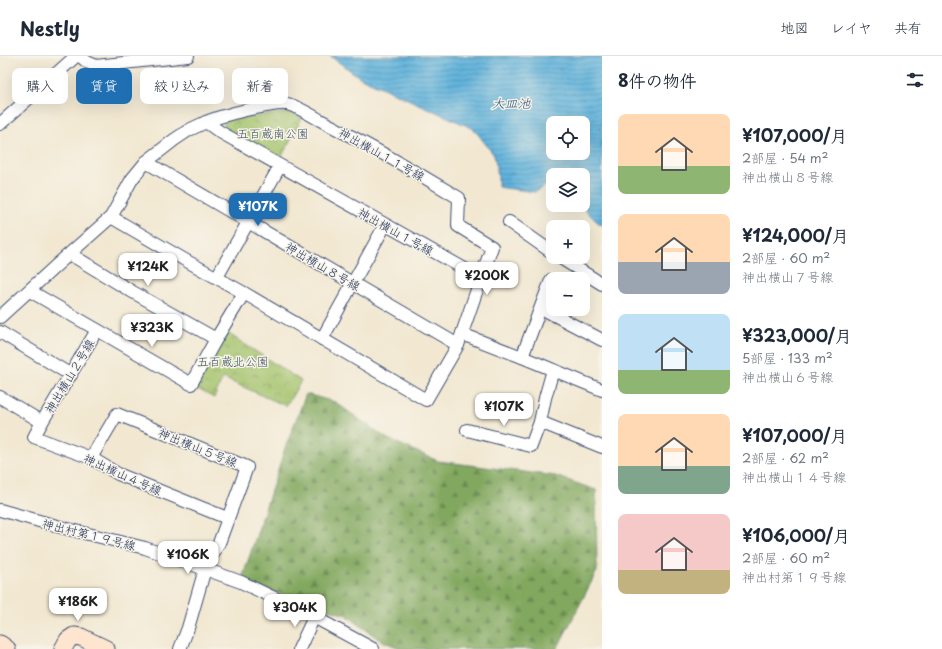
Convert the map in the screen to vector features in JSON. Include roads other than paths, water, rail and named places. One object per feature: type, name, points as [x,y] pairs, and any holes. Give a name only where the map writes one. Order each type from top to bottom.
[{"type":"main road","points":[[63,649],[68,640],[74,636],[81,637],[106,649]]},
{"type":"main road","points":[[0,644],[7,649]]},
{"type":"street","points":[[0,124],[76,56]]},
{"type":"street","points":[[80,56],[87,62],[96,66],[188,56]]},
{"type":"street","name":"神出横山１１号線","points":[[206,122],[246,111],[288,104],[346,133],[431,181],[459,198],[458,226],[492,246],[481,278]]},
{"type":"street","points":[[0,317],[111,217],[132,179],[146,162],[189,130],[206,122]]},
{"type":"street","name":"神出横山１号線","points":[[206,122],[220,132],[385,226],[481,278]]},
{"type":"street","name":"神出横山８号線","points":[[146,162],[353,284],[460,340],[522,357],[602,390]]},
{"type":"street","points":[[217,277],[280,166]]},
{"type":"street","points":[[111,217],[184,260],[217,277],[426,400],[460,340],[481,278]]},
{"type":"street","points":[[509,222],[546,248]]},
{"type":"street","points":[[322,339],[385,226]]},
{"type":"street","points":[[70,254],[132,292],[216,340]]},
{"type":"street","points":[[570,264],[602,284]]},
{"type":"street","points":[[30,291],[191,384],[244,293]]},
{"type":"street","points":[[522,357],[546,294]]},
{"type":"street","points":[[541,308],[602,340]]},
{"type":"street","name":"神出横山２号線","points":[[0,397],[42,422],[97,330]]},
{"type":"street","points":[[0,332],[71,375]]},
{"type":"street","points":[[467,430],[531,446],[540,422],[553,370]]},
{"type":"street","name":"神出横山５号線","points":[[90,458],[117,414],[247,466],[219,543],[205,569],[188,628],[180,649]]},
{"type":"street","name":"神出横山４号線","points":[[42,422],[34,437],[90,458],[118,474],[227,518]]},
{"type":"street","points":[[540,422],[602,447]]},
{"type":"street","name":"神出村第１９号線","points":[[0,510],[145,548],[241,582],[314,617],[373,649]]},
{"type":"street","points":[[299,649],[314,617]]},
{"type":"water","name":"大皿池","points":[[330,56],[602,56],[602,225],[587,212],[590,212],[590,168],[546,168],[546,185],[535,192],[498,187],[498,176],[494,155],[474,129],[361,78]]},
{"type":"park label","name":"五百蔵南公園","points":[[273,133]]},
{"type":"park label","name":"五百蔵北公園","points":[[233,361]]}]
